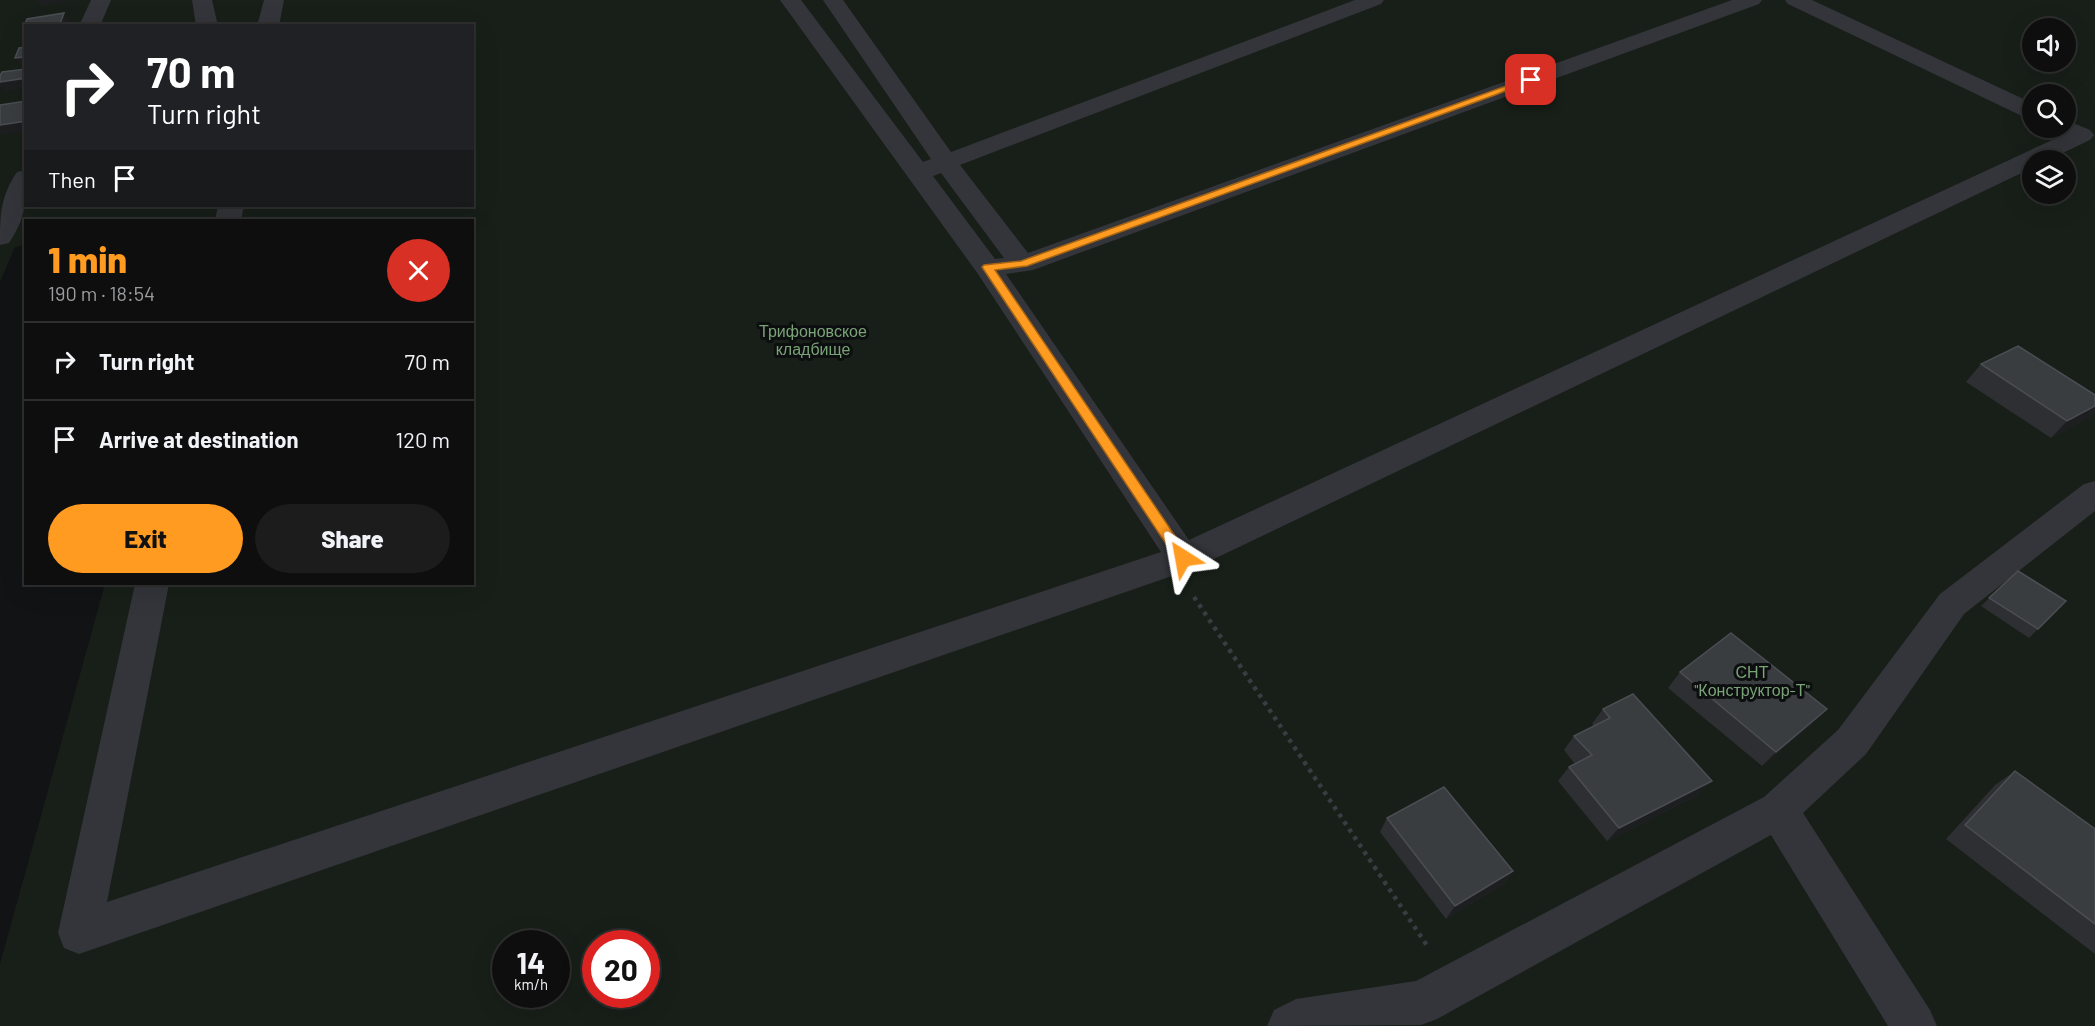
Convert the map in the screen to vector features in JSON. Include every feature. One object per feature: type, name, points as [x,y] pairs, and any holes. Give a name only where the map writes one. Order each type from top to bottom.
[{"type":"lane","points":[[90,24],[101,0]]},
{"type":"lane","points":[[202,0],[207,24]]},
{"type":"lane","points":[[268,24],[274,0]]},
{"type":"lane","points":[[790,0],[988,267],[1177,560]]},
{"type":"lane","points":[[833,0],[946,163],[1023,264]]},
{"type":"lane","points":[[917,173],[1374,0]]},
{"type":"lane","points":[[988,267],[1023,264],[1752,0]]},
{"type":"lane","points":[[1795,0],[2022,107]]},
{"type":"lane","points":[[152,585],[79,933],[1177,560],[2076,138]]},
{"type":"lane","points":[[0,237],[24,182]]},
{"type":"lane","points":[[1290,1026],[1296,1022],[1433,1005],[1778,810],[1852,742],[1952,604],[2095,493]]},
{"type":"lane","points":[[1778,810],[1914,1026]]},
{"type":"path","points":[[1177,560],[1433,1005]]},
{"type":"green space","points":[[0,0],[2095,0],[2095,1026],[0,1026],[0,964],[105,585],[474,585],[474,219],[24,219],[24,245],[15,247],[0,282]]},
{"type":"building","points":[[64,13],[60,24],[25,24],[27,19]]},
{"type":"building","points":[[24,47],[24,57],[15,58],[19,48]]},
{"type":"building","points":[[24,69],[24,78],[0,82],[2,72]]},
{"type":"building","points":[[24,101],[24,121],[0,125],[0,105]]},
{"type":"building","points":[[2018,346],[2095,395],[2095,406],[2067,421],[1981,364]]},
{"type":"building","points":[[2018,571],[2066,601],[2038,629],[1989,598]]},
{"type":"building","points":[[1731,633],[1827,709],[1776,752],[1680,672]]},
{"type":"building","points":[[1633,694],[1712,781],[1619,828],[1569,767],[1592,755],[1574,736],[1610,718],[1603,709]]},
{"type":"building","points":[[2015,771],[2095,829],[2095,924],[1965,825]]},
{"type":"building","points":[[1444,787],[1513,871],[1455,906],[1387,818]]},
{"type":"route","points":[[1183,558],[988,267],[1023,264],[1531,80]]},
{"type":"park label","name":"Трифоновское кладбище","points":[[813,340]]},
{"type":"park label","name":"СНТ \"Конструктор-Т\"","points":[[1752,681]]}]
